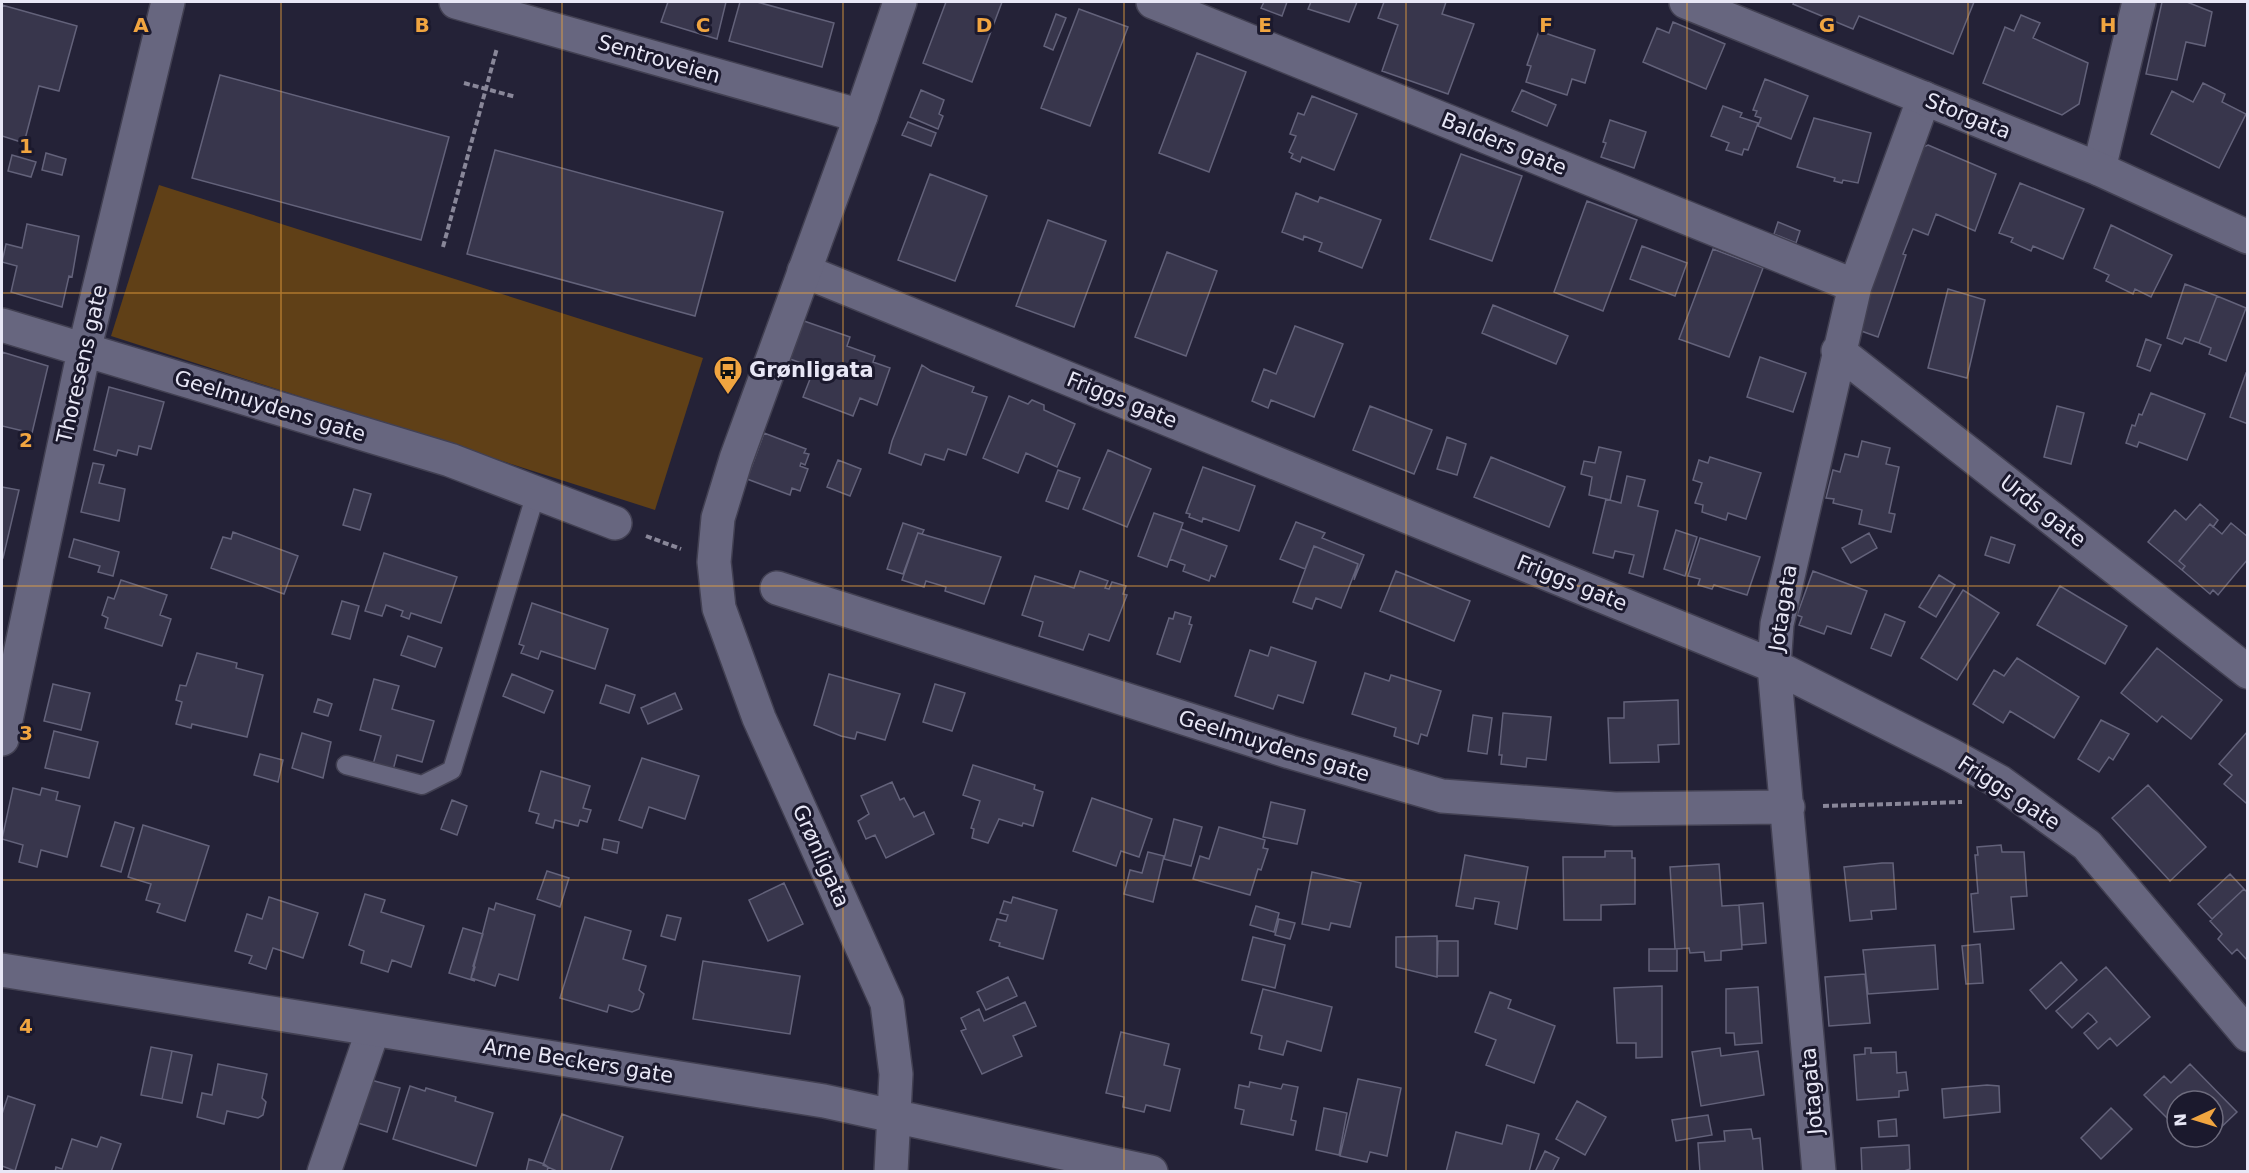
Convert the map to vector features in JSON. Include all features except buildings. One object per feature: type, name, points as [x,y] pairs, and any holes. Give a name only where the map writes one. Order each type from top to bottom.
[{"type":"street","name":"Thoresens gate","points":[[2,732],[84,351],[168,2]]},
{"type":"street","name":"Sentroveien","points":[[456,2],[861,116]]},
{"type":"street","name":"Grønligata","points":[[891,1172],[896,1074],[887,1003],[759,718],[719,608],[714,562],[718,518],[736,459],[900,2]]},
{"type":"street","name":"Balders gate","points":[[1153,2],[1855,286]]},
{"type":"street","name":"Storgata","points":[[1686,2],[2099,169],[2247,237]]},
{"type":"street","points":[[2099,169],[2139,2]]},
{"type":"street","name":"Jotagata","points":[[1819,1172],[1774,666],[1777,624],[1838,351],[1855,286],[1924,98]]},
{"type":"street","name":"Friggs gate","points":[[804,271],[1774,666],[2000,782],[2087,845],[2247,1035]]},
{"type":"street","name":"Geelmuydens gate","points":[[2,325],[450,460],[615,523]]},
{"type":"street","name":"Urds gate","points":[[1838,351],[2247,672]]},
{"type":"street","name":"Geelmuydens gate","points":[[777,588],[1290,752],[1442,796],[1615,810],[1788,807]]},
{"type":"street","name":"Arne Beckers gate","points":[[2,970],[373,1030],[692,1078],[894,1114],[1151,1172]]},
{"type":"street","points":[[324,1172],[373,1030]]},
{"type":"lane","points":[[346,765],[422,785],[452,770],[536,493]]},
{"type":"path","points":[[443,247],[507,16]]},
{"type":"path","points":[[464,83],[516,97]]},
{"type":"path","points":[[1788,807],[1959,803],[2000,782]]},
{"type":"shaded area","points":[[159,185],[703,358],[655,510],[111,336]]},
{"type":"place","name":"Grønligata","points":[[728,396]]}]
